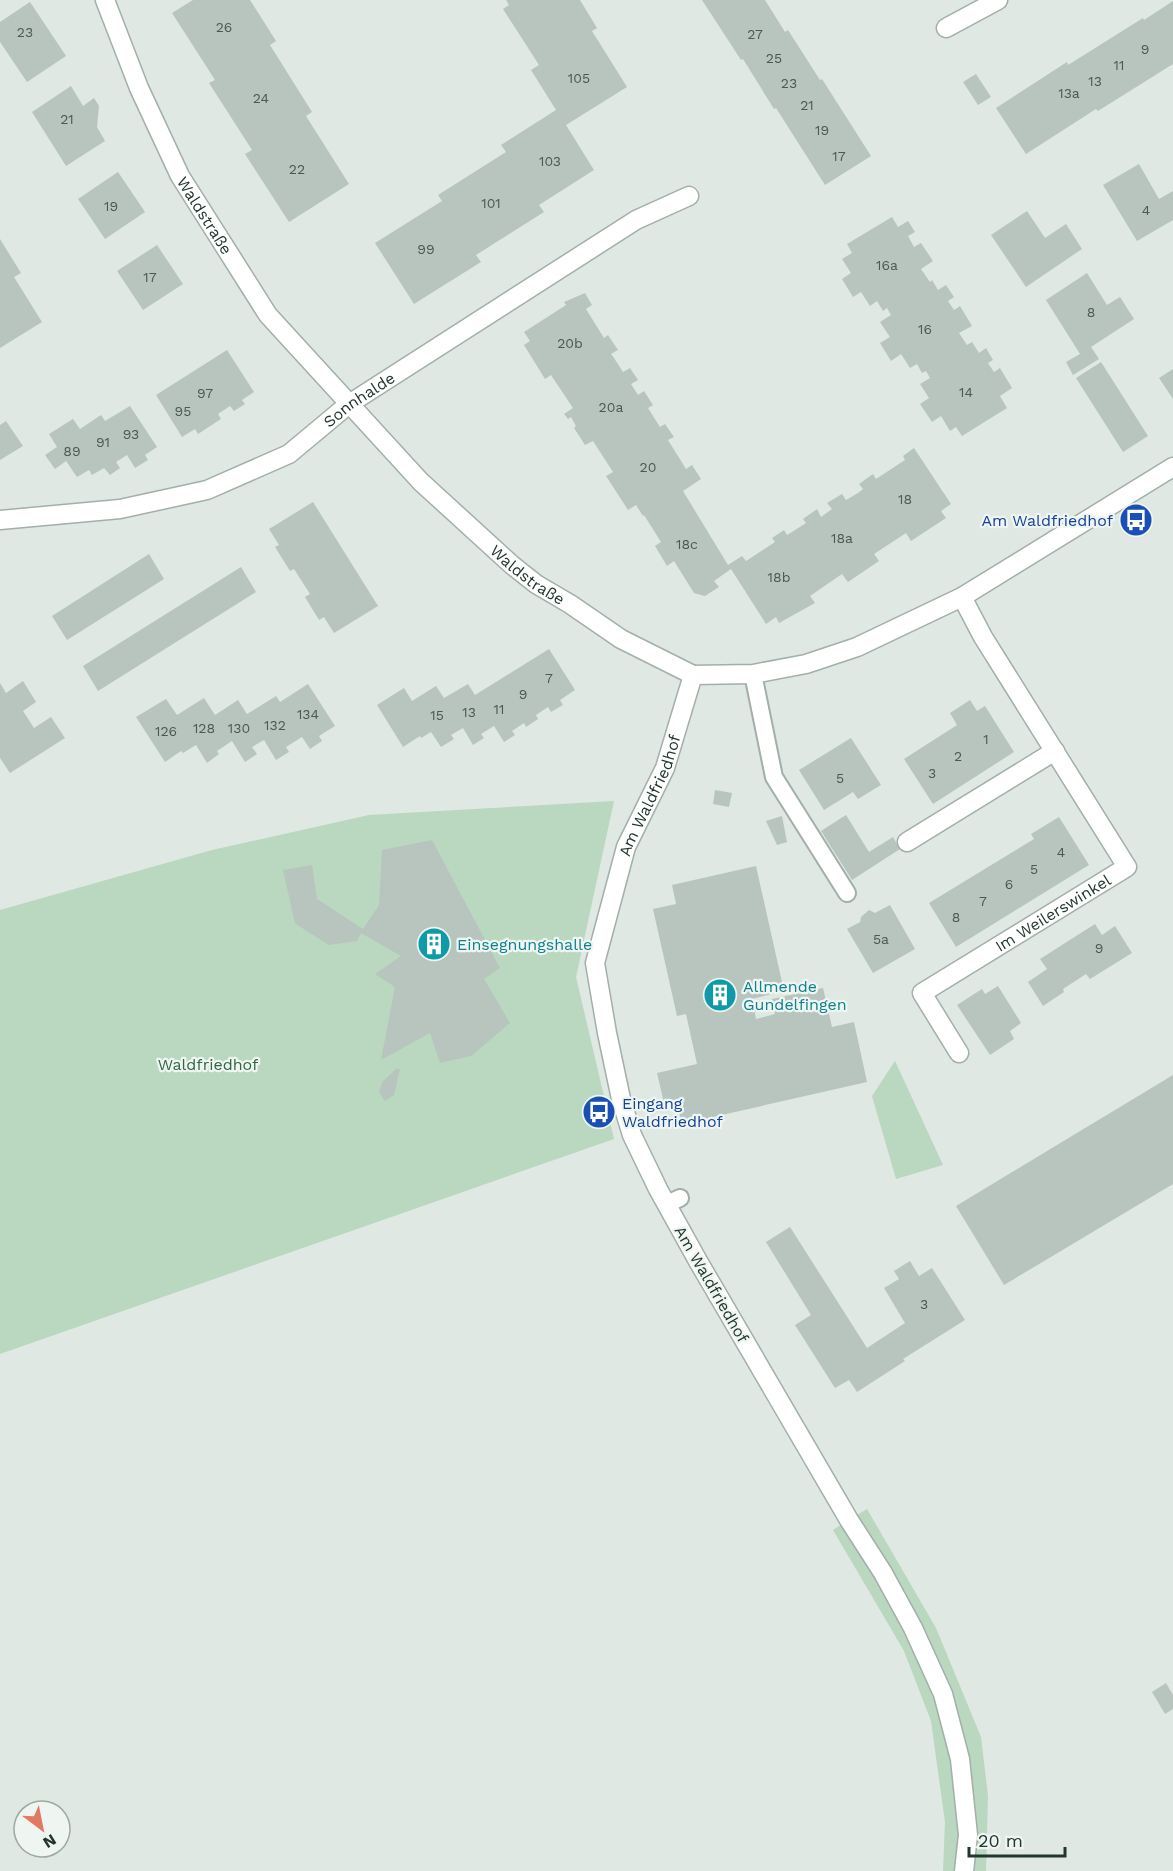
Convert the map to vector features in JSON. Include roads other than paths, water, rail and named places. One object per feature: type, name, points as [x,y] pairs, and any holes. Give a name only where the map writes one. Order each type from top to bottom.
[{"type":"street","name":"Waldstraße","points":[[105,0],[139,88],[180,176],[268,315],[421,482],[512,565],[536,584],[621,639],[693,675],[753,674],[806,664],[856,647],[962,597],[1173,467]]},
{"type":"street","points":[[946,28],[998,0]]},
{"type":"street","name":"Sonnhalde","points":[[0,520],[120,508],[207,490],[289,454],[349,404],[636,220],[689,196]]},
{"type":"street","name":"Im Weilerswinkel","points":[[959,1053],[922,993],[1126,867],[983,637],[962,597]]},
{"type":"street","name":"Am Waldfriedhof","points":[[693,675],[665,768],[626,847],[595,963],[621,1100],[632,1134],[673,1201],[698,1261],[849,1520],[883,1573],[913,1628],[943,1694],[960,1759],[968,1835],[964,1871]]},
{"type":"street","points":[[907,842],[1055,751]]},
{"type":"lane","points":[[753,674],[774,777],[847,893]]},
{"type":"place","name":"Am Waldfriedhof","points":[[1136,520]]},
{"type":"place","name":"Einsegnungshalle","points":[[434,944]]},
{"type":"place","name":"Allmende Gundelfingen","points":[[720,995]]},
{"type":"place","name":"Eingang Waldfriedhof","points":[[599,1112]]},
{"type":"park label","name":"Waldfriedhof","points":[[208,1064]]}]
